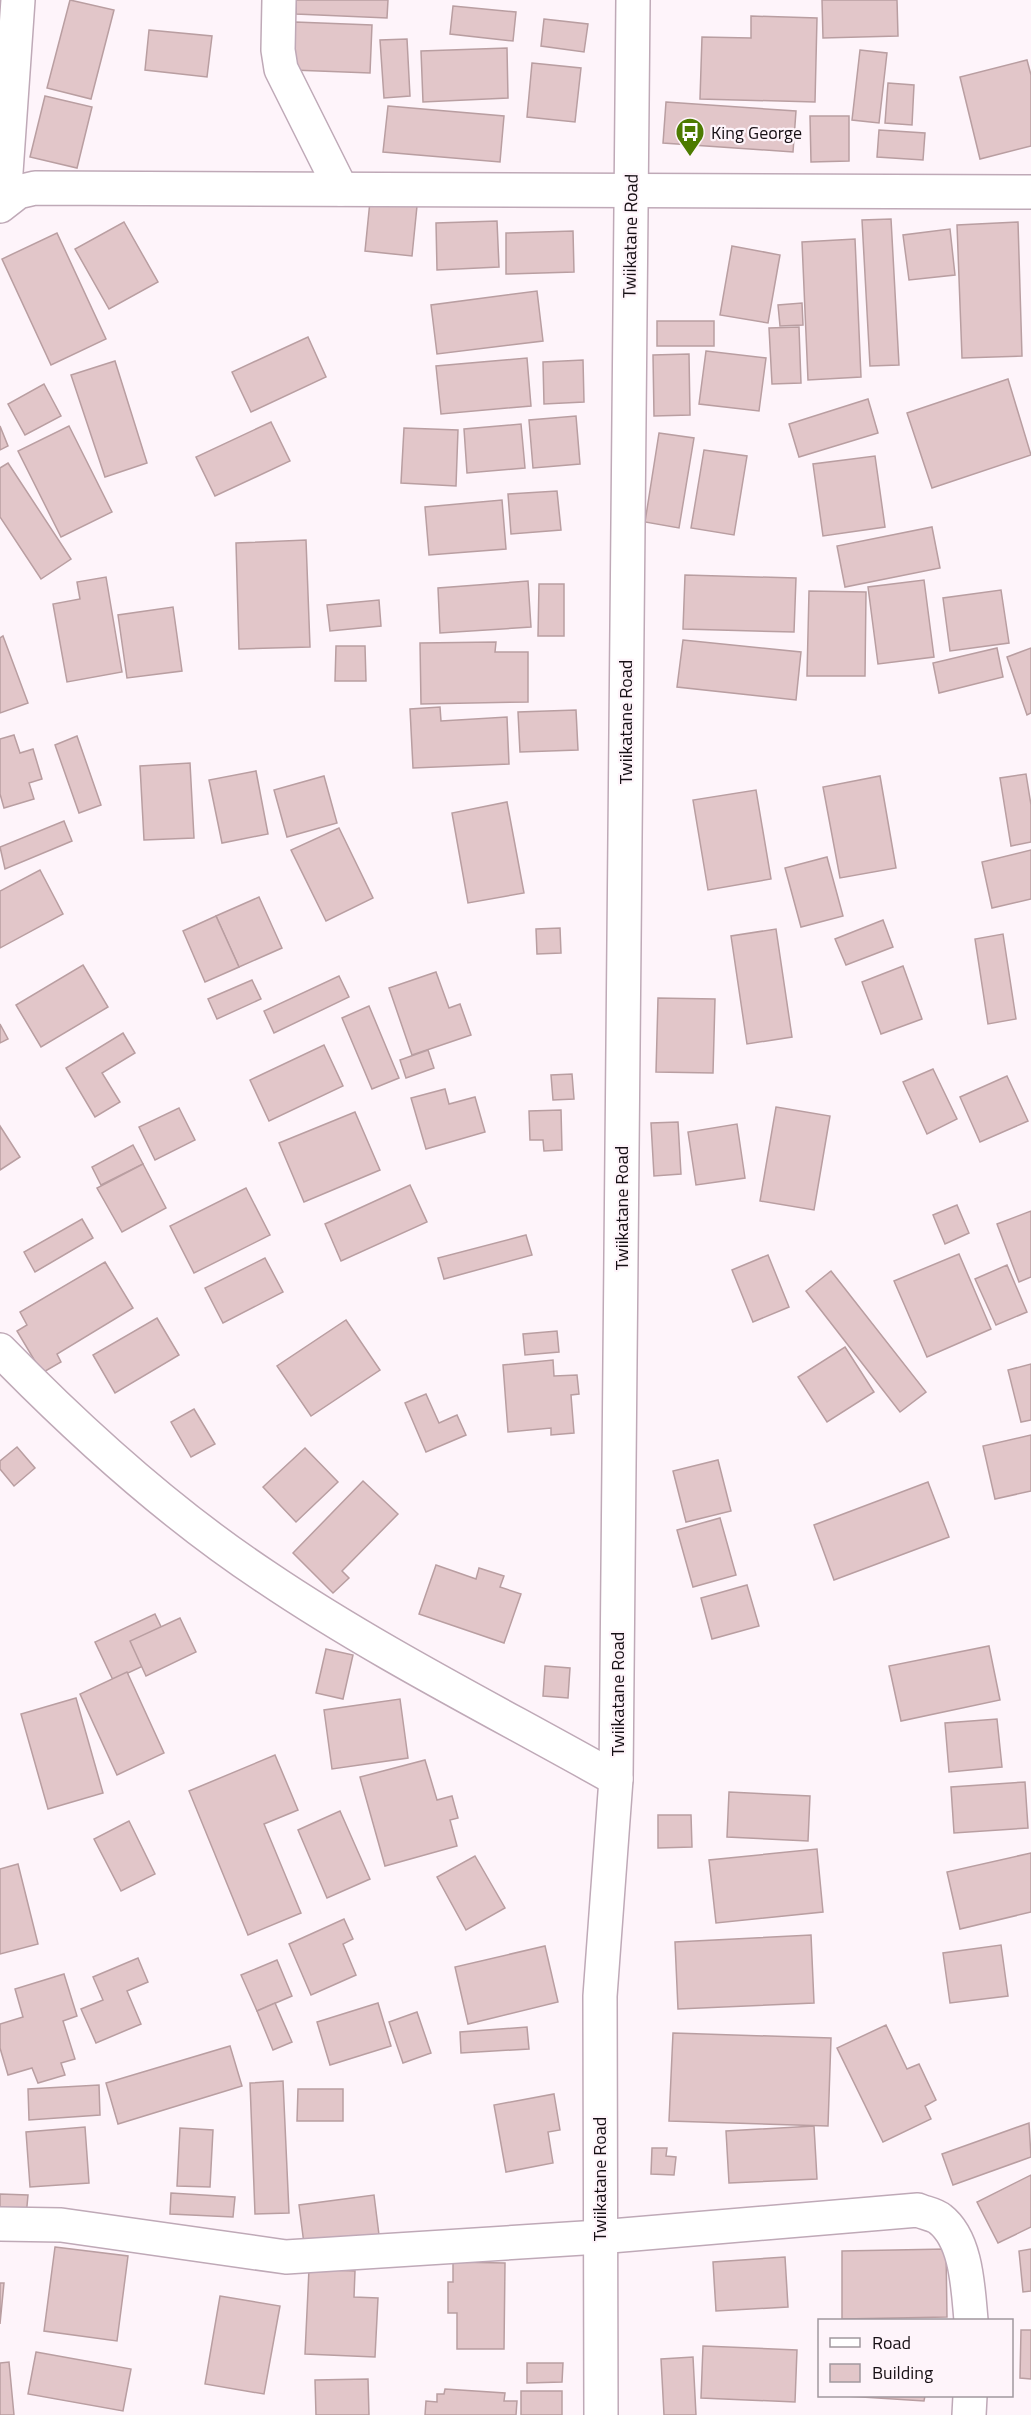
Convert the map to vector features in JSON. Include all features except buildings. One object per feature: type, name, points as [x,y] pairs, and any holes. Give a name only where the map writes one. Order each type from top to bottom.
[{"type":"street","points":[[279,0],[278,50],[281,69],[341,189]]},
{"type":"street","name":"Twiikatane Road","points":[[601,2415],[600,1996],[616,1779],[633,0]]},
{"type":"street","points":[[2,204],[11,12]]},
{"type":"street","points":[[2,204],[18,192],[35,188],[1031,192]]},
{"type":"street","points":[[0,1350],[41,1393],[181,1516],[266,1577],[360,1635],[616,1779]]},
{"type":"street","points":[[0,2224],[61,2225],[286,2257],[599,2237],[918,2210],[939,2218],[952,2233],[962,2258],[971,2319]]},
{"type":"street","points":[[969,2415],[970,2397]]},
{"type":"place","name":"King George","points":[[690,158]]}]
